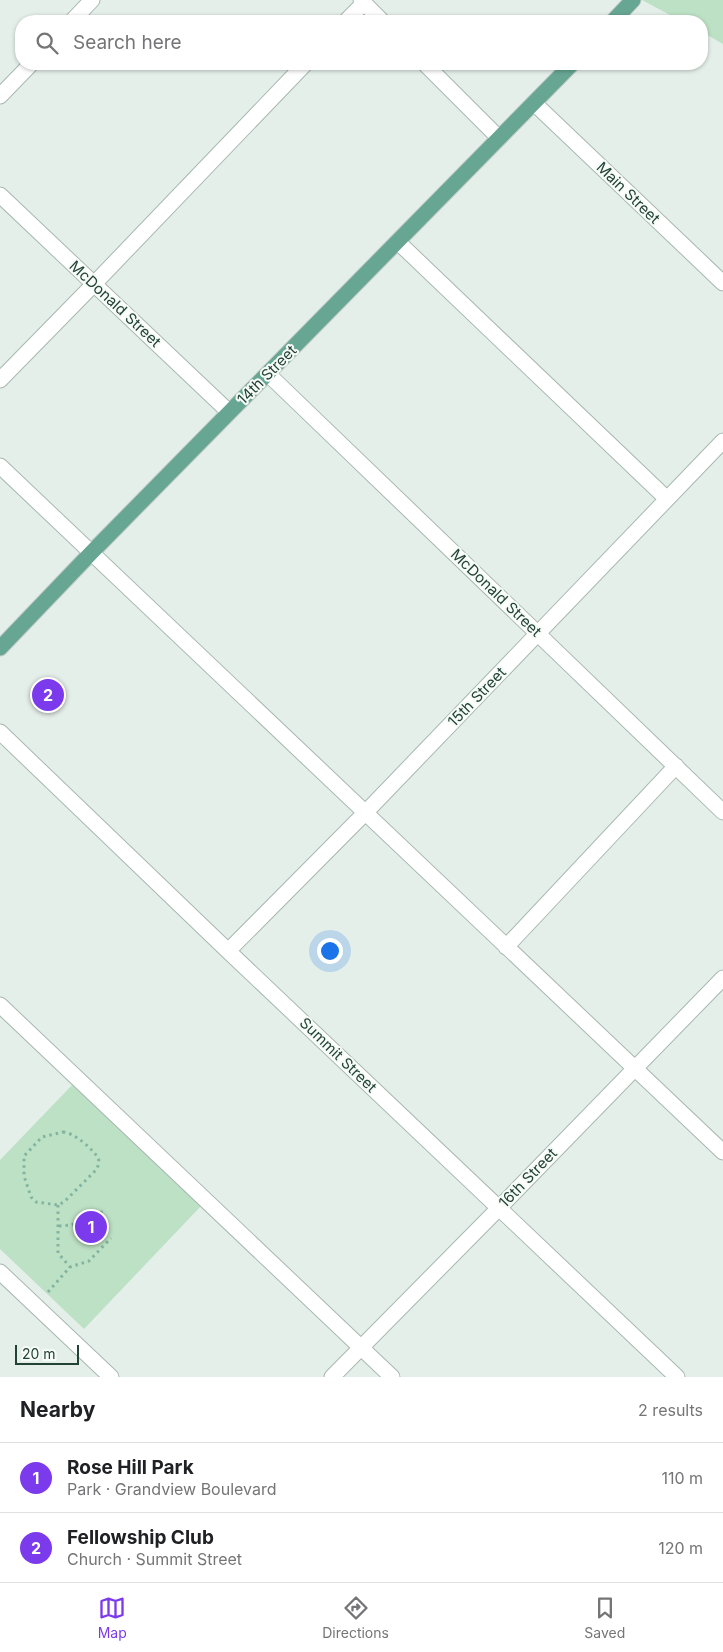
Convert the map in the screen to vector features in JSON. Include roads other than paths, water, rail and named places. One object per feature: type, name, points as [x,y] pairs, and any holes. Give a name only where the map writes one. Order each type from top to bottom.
[{"type":"main road","points":[[619,15],[633,0]]},
{"type":"main road","name":"14th Street","points":[[0,648],[229,412],[566,70]]},
{"type":"street","points":[[78,15],[92,0]]},
{"type":"street","points":[[351,15],[362,1],[376,15]]},
{"type":"street","points":[[0,96],[25,70]]},
{"type":"street","points":[[0,380],[299,70]]},
{"type":"street","points":[[431,70],[499,138]]},
{"type":"street","name":"Main Street","points":[[534,103],[723,283]]},
{"type":"street","name":"McDonald Street","points":[[0,195],[229,412]]},
{"type":"street","points":[[398,242],[667,499]]},
{"type":"street","name":"McDonald Street","points":[[268,374],[723,812]]},
{"type":"street","name":"15th Street","points":[[228,951],[538,634],[723,441]]},
{"type":"street","points":[[0,466],[723,1152]]},
{"type":"street","name":"Summit Street","points":[[0,732],[677,1377]]},
{"type":"street","points":[[506,947],[676,766]]},
{"type":"street","name":"16th Street","points":[[332,1377],[723,978]]},
{"type":"street","points":[[0,1005],[392,1377]]},
{"type":"street","points":[[0,1272],[111,1377]]},
{"type":"place","name":"Fellowship Club","points":[[48,695]]},
{"type":"place","name":"Rose Hill Park","points":[[91,1227]]}]
